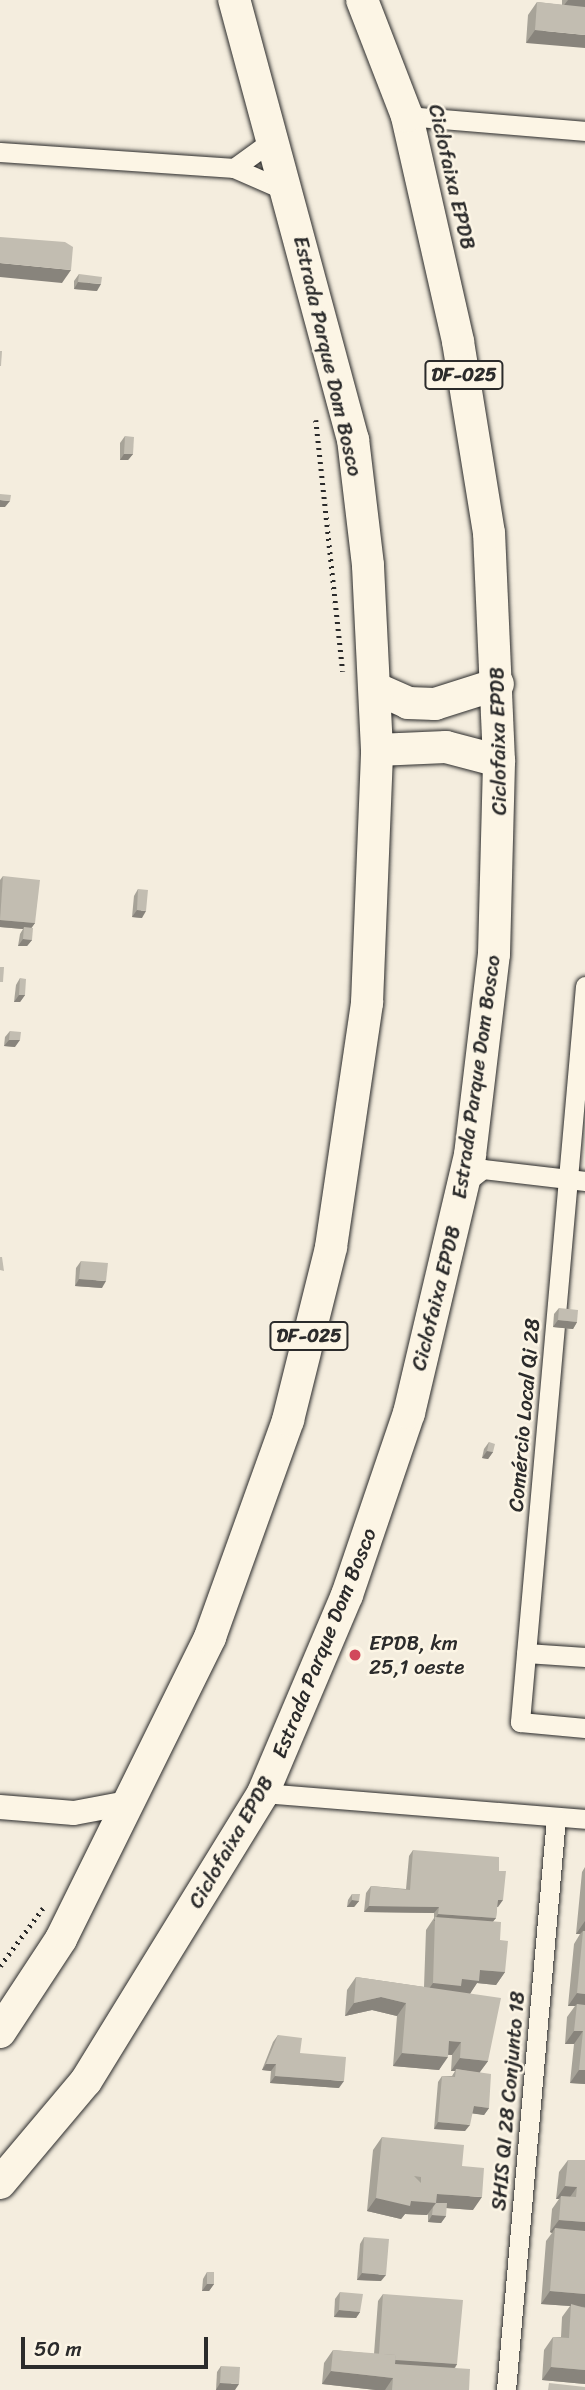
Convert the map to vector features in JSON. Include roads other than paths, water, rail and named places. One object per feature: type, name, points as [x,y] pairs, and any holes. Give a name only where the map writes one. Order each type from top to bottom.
[{"type":"main road","name":"Estrada Parque Dom Bosco","points":[[0,2032],[61,1939],[214,1624],[288,1420],[328,1260],[367,1003],[377,750],[375,688],[353,440],[289,192],[234,0]]},
{"type":"main road","name":"Estrada Parque Dom Bosco","points":[[0,2183],[86,2081],[262,1793],[347,1595],[409,1413],[473,1169],[494,954],[499,761],[498,684],[487,519],[458,341],[407,116],[362,0]]},
{"type":"main road","points":[[375,688],[408,703],[435,704],[498,684]]},
{"type":"main road","points":[[377,750],[446,747],[499,761]]},
{"type":"street","points":[[407,116],[585,131]]},
{"type":"street","points":[[234,168],[274,139]]},
{"type":"street","points":[[0,152],[234,168],[289,192]]},
{"type":"street","name":"Comércio Local Qi 28","points":[[585,986],[576,1180],[520,1722],[585,1728]]},
{"type":"street","points":[[473,1169],[576,1180]]},
{"type":"street","points":[[526,1653],[585,1657]]},
{"type":"street","points":[[262,1793],[585,1819]]},
{"type":"street","points":[[0,1807],[74,1813],[127,1803]]},
{"type":"street","points":[[74,1813],[107,1844]]},
{"type":"street","name":"SHIS QI 28 Conjunto 18","points":[[506,2390],[556,1817]]},
{"type":"place","name":"EPDB, km 25,1 oeste","points":[[355,1655]]}]
